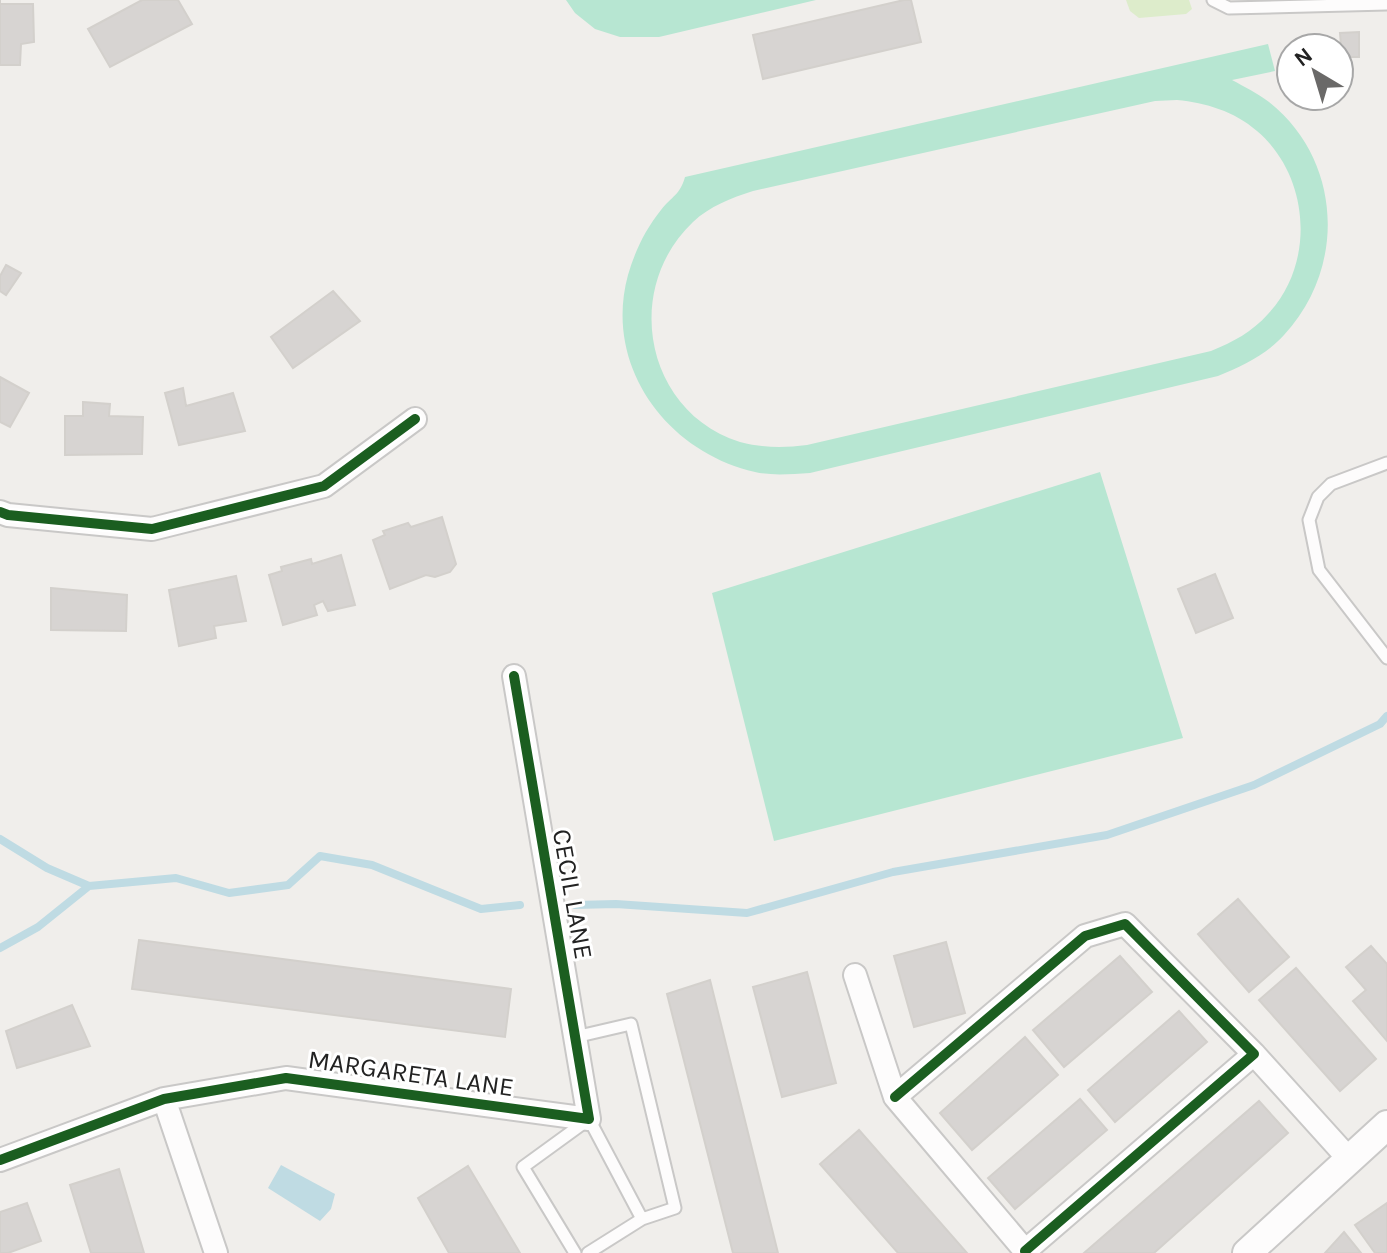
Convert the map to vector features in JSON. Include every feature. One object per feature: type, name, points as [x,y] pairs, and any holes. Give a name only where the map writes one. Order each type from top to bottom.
[{"type":"street","points":[[0,512],[152,529],[324,486],[415,419]]},
{"type":"street","name":"CECIL LANE","points":[[514,676],[589,1119]]},
{"type":"street","points":[[895,1097],[1085,936],[1125,924],[1254,1054],[1349,1159]]},
{"type":"street","points":[[855,975],[895,1097],[1026,1252],[1254,1054]]},
{"type":"street","name":"MARGARETA LANE","points":[[0,1160],[164,1099],[286,1078],[589,1119]]},
{"type":"street","points":[[164,1099],[216,1253]]},
{"type":"street","points":[[1247,1253],[1387,1125]]},
{"type":"lane","points":[[1213,0],[1229,8],[1384,2]]},
{"type":"lane","points":[[1387,463],[1331,484],[1318,497],[1309,520],[1319,570],[1387,658]]},
{"type":"lane","points":[[575,1037],[631,1024],[675,1208],[642,1219],[588,1253]]},
{"type":"lane","points":[[575,1253],[523,1167],[589,1119],[642,1219]]},
{"type":"green space","points":[[566,0],[816,0],[659,37],[620,37],[595,29],[575,13]]},
{"type":"green space","points":[[1126,0],[1189,0],[1192,9],[1186,14],[1139,18],[1130,11]]},
{"type":"green space","points":[[1268,44],[1275,71],[1232,80],[1269,102],[1275,112],[1279,112],[1293,126],[1311,153],[1322,183],[1328,215],[1326,247],[1318,278],[1304,308],[1284,335],[1262,354],[1218,376],[810,473],[769,474],[723,462],[695,446],[670,425],[649,400],[634,372],[625,341],[623,309],[628,275],[650,225],[685,177]],"holes":[[[1177,100],[1209,106],[1248,124],[1275,150],[1288,171],[1300,220],[1300,246],[1294,270],[1283,293],[1268,314],[1234,340],[1211,351],[790,447],[740,442],[708,427],[683,404],[665,377],[654,346],[652,313],[657,280],[671,249],[693,222],[714,207],[753,191],[1155,101]]]},
{"type":"green space","points":[[1100,472],[1183,738],[774,841],[712,593]]},
{"type":"water","points":[[281,1165],[335,1194],[331,1209],[320,1221],[268,1188]]},
{"type":"building","points":[[142,0],[178,0],[192,24],[110,67],[88,29]]},
{"type":"building","points":[[911,0],[921,42],[763,79],[753,35]]},
{"type":"building","points":[[0,4],[33,4],[34,42],[21,44],[20,65],[0,65]]},
{"type":"building","points":[[1355,32],[1359,32],[1359,57],[1355,57]]},
{"type":"building","points":[[6,265],[21,273],[6,295],[0,291],[0,276]]},
{"type":"building","points":[[333,291],[360,321],[293,368],[271,337]]},
{"type":"building","points":[[0,377],[29,393],[10,427],[0,422]]},
{"type":"building","points":[[183,388],[186,406],[233,393],[245,431],[179,445],[165,393]]},
{"type":"building","points":[[83,402],[110,404],[109,416],[143,417],[142,454],[65,455],[65,416],[83,416]]},
{"type":"building","points":[[442,517],[456,564],[450,572],[435,577],[426,575],[390,589],[373,540],[385,535],[383,531],[408,523],[411,527]]},
{"type":"building","points":[[341,555],[355,605],[328,611],[323,601],[314,605],[317,615],[283,625],[269,575],[282,571],[281,567],[311,559],[312,564]]},
{"type":"building","points":[[1215,574],[1233,618],[1196,633],[1178,589]]},
{"type":"building","points":[[236,576],[246,621],[214,626],[216,638],[179,646],[169,590]]},
{"type":"building","points":[[51,588],[127,595],[126,631],[51,630]]},
{"type":"building","points":[[1238,899],[1289,957],[1249,992],[1198,934]]},
{"type":"building","points":[[139,940],[511,989],[505,1037],[132,989]]},
{"type":"building","points":[[946,942],[965,1013],[914,1027],[894,956]]},
{"type":"building","points":[[1371,946],[1387,964],[1387,1041],[1353,1001],[1366,990],[1346,967]]},
{"type":"building","points":[[1120,956],[1152,992],[1064,1067],[1033,1030]]},
{"type":"building","points":[[1296,968],[1376,1059],[1340,1091],[1259,1000]]},
{"type":"building","points":[[807,972],[836,1083],[782,1097],[753,987]]},
{"type":"building","points":[[710,980],[778,1253],[733,1253],[667,994]]},
{"type":"building","points":[[72,1005],[90,1046],[17,1068],[6,1031]]},
{"type":"building","points":[[1179,1011],[1207,1042],[1115,1122],[1088,1090]]},
{"type":"building","points":[[1025,1037],[1058,1075],[972,1150],[940,1113]]},
{"type":"building","points":[[1080,1099],[1107,1130],[1015,1209],[988,1178]]},
{"type":"building","points":[[1259,1101],[1288,1133],[1154,1253],[1084,1253]]},
{"type":"building","points":[[859,1130],[967,1253],[898,1253],[820,1164]]},
{"type":"building","points":[[468,1166],[520,1253],[449,1253],[418,1198]]},
{"type":"building","points":[[119,1169],[144,1253],[91,1253],[70,1185]]},
{"type":"building","points":[[27,1203],[41,1241],[0,1253],[0,1212]]},
{"type":"building","points":[[1387,1203],[1387,1253],[1375,1253],[1355,1225]]},
{"type":"building","points":[[1344,1232],[1361,1253],[1325,1253]]},
{"type":"waterway","points":[[575,905],[616,904],[747,913],[893,872],[1107,835],[1254,785],[1380,724],[1387,716]]},
{"type":"waterway","points":[[0,839],[47,868],[89,886],[176,878],[229,893],[288,885],[320,856],[372,865],[481,909],[520,905]]},
{"type":"waterway","points":[[0,948],[38,927],[89,886]]},
{"type":"cycle path","points":[[0,512],[152,529],[324,486],[415,419]]},
{"type":"cycle path","points":[[0,1160],[164,1099],[286,1078],[589,1119],[514,676]]},
{"type":"cycle path","points":[[895,1097],[1085,936],[1125,924],[1254,1054],[1025,1251]]}]
